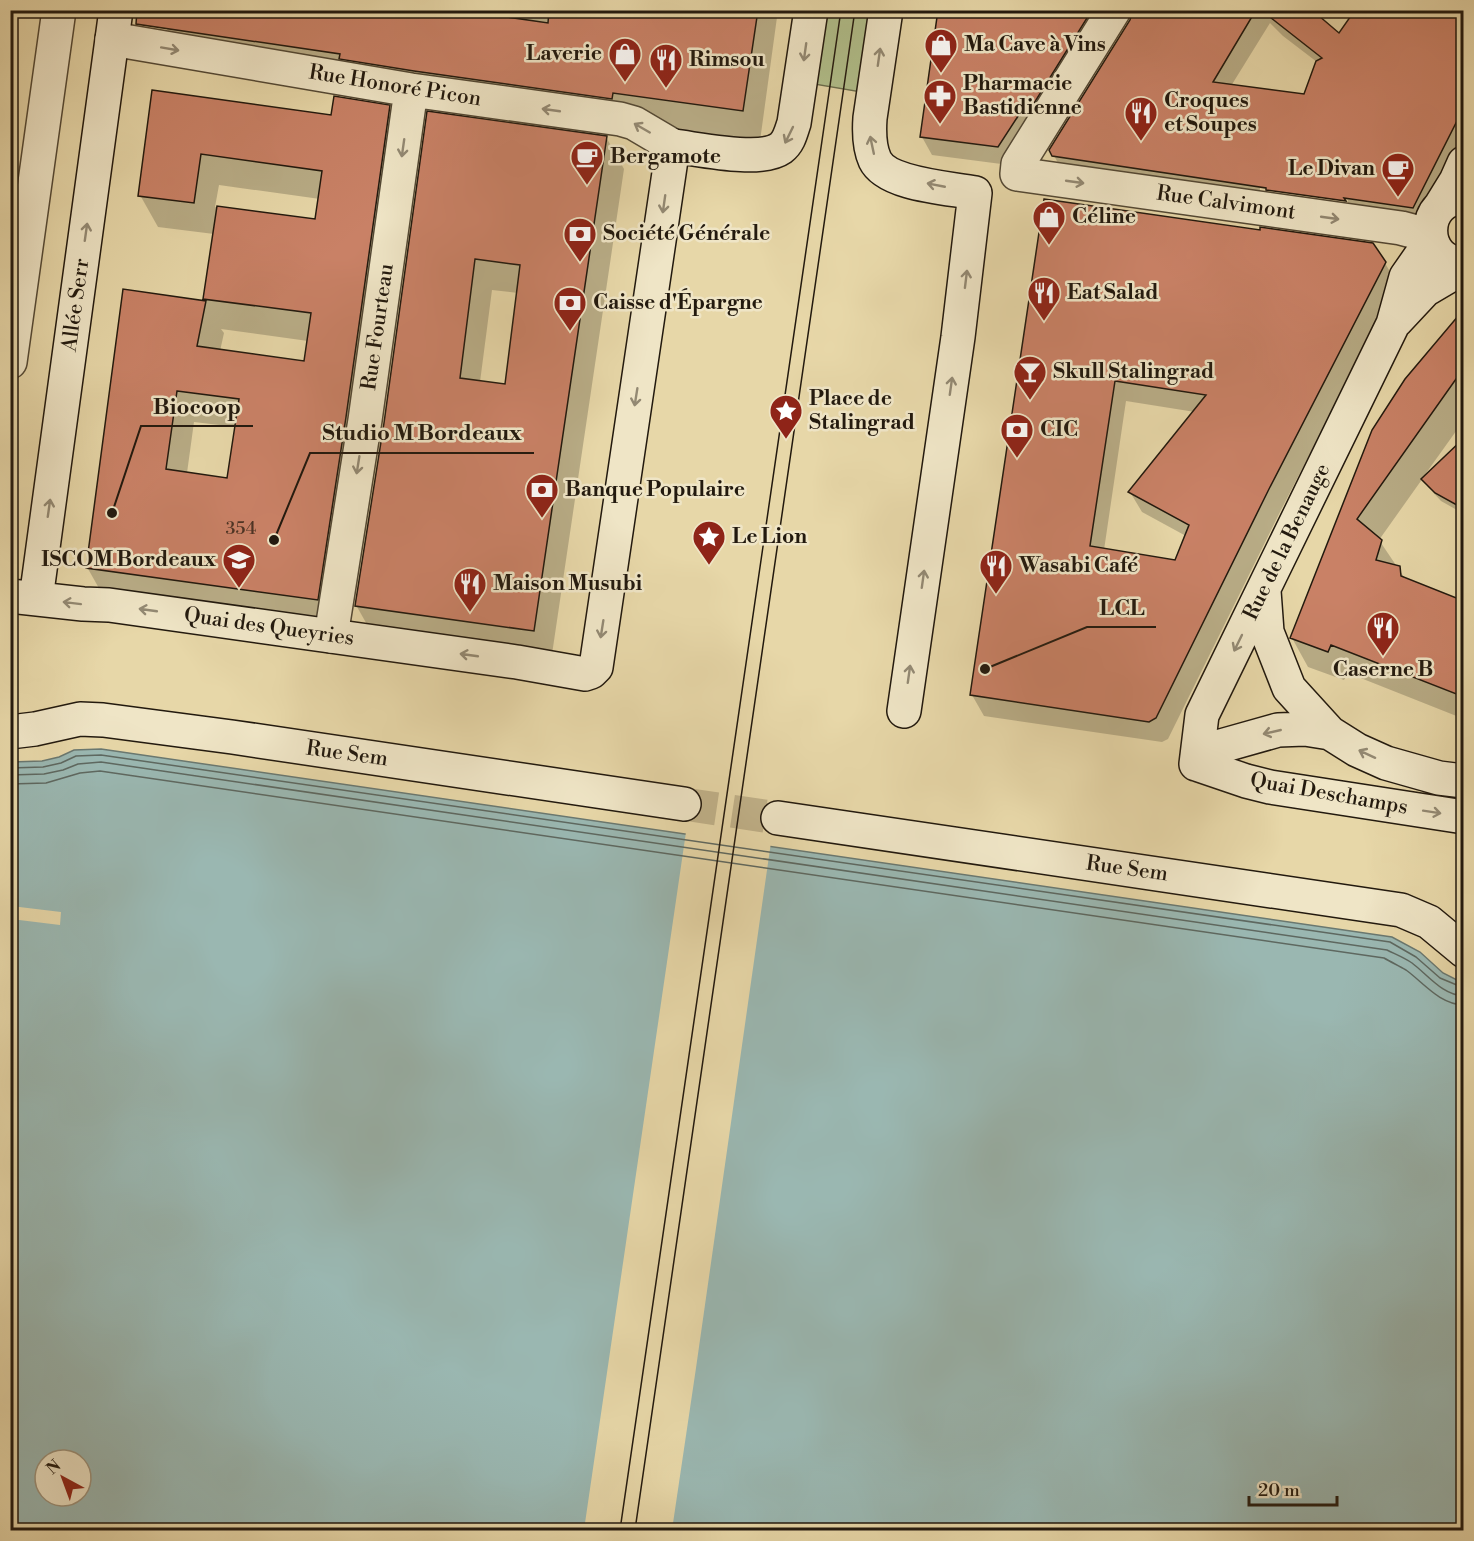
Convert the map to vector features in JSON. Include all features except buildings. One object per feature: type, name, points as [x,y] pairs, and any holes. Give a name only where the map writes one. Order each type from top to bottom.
[{"type":"street","points":[[10,362],[59,10]]},
{"type":"street","points":[[673,146],[754,156],[774,152],[783,147],[790,138],[798,103],[811,10]]},
{"type":"street","points":[[886,10],[869,133],[875,160],[882,170],[896,177],[975,193],[1017,174],[1018,164],[1114,10]]},
{"type":"street","name":"Rue Honoré Picon","points":[[114,25],[411,90],[620,119],[634,123],[673,146]]},
{"type":"street","name":"Allée Serr","points":[[23,597],[114,25]]},
{"type":"street","name":"Rue Fourteau","points":[[331,636],[365,420],[411,90]]},
{"type":"street","name":"Quai des Queyries","points":[[23,597],[109,605],[585,674],[591,672],[596,667],[673,146]]},
{"type":"street","points":[[1464,163],[1456,181],[1452,202],[1434,214],[1431,223],[1431,241],[1443,257],[1464,266]]},
{"type":"street","name":"Rue Calvimont","points":[[1017,174],[1401,228],[1416,232],[1431,241]]},
{"type":"street","points":[[904,711],[965,288],[975,193]]},
{"type":"street","name":"Rue de la Benauge","points":[[1196,764],[1202,715],[1393,324],[1406,277],[1431,241]]},
{"type":"street","name":"Rue de la Benauge","points":[[1393,324],[1425,290],[1464,266]]},
{"type":"street","name":"Quai Deschamps","points":[[1264,591],[1267,632],[1289,688],[1330,733],[1357,750],[1386,763],[1439,778],[1464,781]]},
{"type":"street","name":"Rue Sem","points":[[10,732],[80,719],[103,720],[684,804]]},
{"type":"street","points":[[1196,764],[1214,748],[1278,730],[1305,729],[1330,733]]},
{"type":"street","name":"Quai Deschamps","points":[[1196,764],[1270,787],[1464,816]]},
{"type":"street","name":"Rue Sem","points":[[778,818],[1401,910],[1429,922],[1464,951]]},
{"type":"green space","points":[[825,11],[872,11],[861,92],[814,84]]},
{"type":"water","points":[[101,749],[1392,937],[1420,952],[1443,973],[1463,983],[1463,1530],[11,1530],[11,762],[42,761],[74,750]]},
{"type":"pier","points":[[686,832],[771,842],[696,1368],[672,1530],[584,1530]]},
{"type":"pier","points":[[11,906],[61,912],[60,925],[11,919]]},
{"type":"tunnel","points":[[684,804],[778,818]]},
{"type":"tram line","points":[[620,1530],[841,10]]},
{"type":"tram line","points":[[635,1530],[855,10]]},
{"type":"place","name":"Ma Cave à Vins","points":[[941,74]]},
{"type":"place","name":"Laverie","points":[[625,83]]},
{"type":"place","name":"Rimsou","points":[[666,89]]},
{"type":"place","name":"Pharmacie Bastidienne","points":[[940,125]]},
{"type":"place","name":"Croques et Soupes","points":[[1141,142]]},
{"type":"place","name":"Bergamote","points":[[587,186]]},
{"type":"place","name":"Le Divan","points":[[1398,198]]},
{"type":"place","name":"Céline","points":[[1049,246]]},
{"type":"place","name":"Société Générale","points":[[580,263]]},
{"type":"place","name":"Eat Salad","points":[[1044,322]]},
{"type":"place","name":"Caisse d'Épargne","points":[[570,332]]},
{"type":"place","name":"Skull Stalingrad","points":[[1030,401]]},
{"type":"place","name":"Place de Stalingrad","points":[[786,440]]},
{"type":"place","name":"CIC","points":[[1017,459]]},
{"type":"place","name":"Biocoop","points":[[112,513]]},
{"type":"place","name":"Banque Populaire","points":[[542,519]]},
{"type":"place","name":"Studio M Bordeaux","points":[[274,540]]},
{"type":"place","name":"Le Lion","points":[[709,566]]},
{"type":"place","name":"ISCOM Bordeaux","points":[[239,589]]},
{"type":"place","name":"Wasabi Café","points":[[996,595]]},
{"type":"place","name":"Maison Musubi","points":[[470,613]]},
{"type":"place","name":"Caserne B","points":[[1383,657]]},
{"type":"place","name":"LCL","points":[[985,669]]}]
